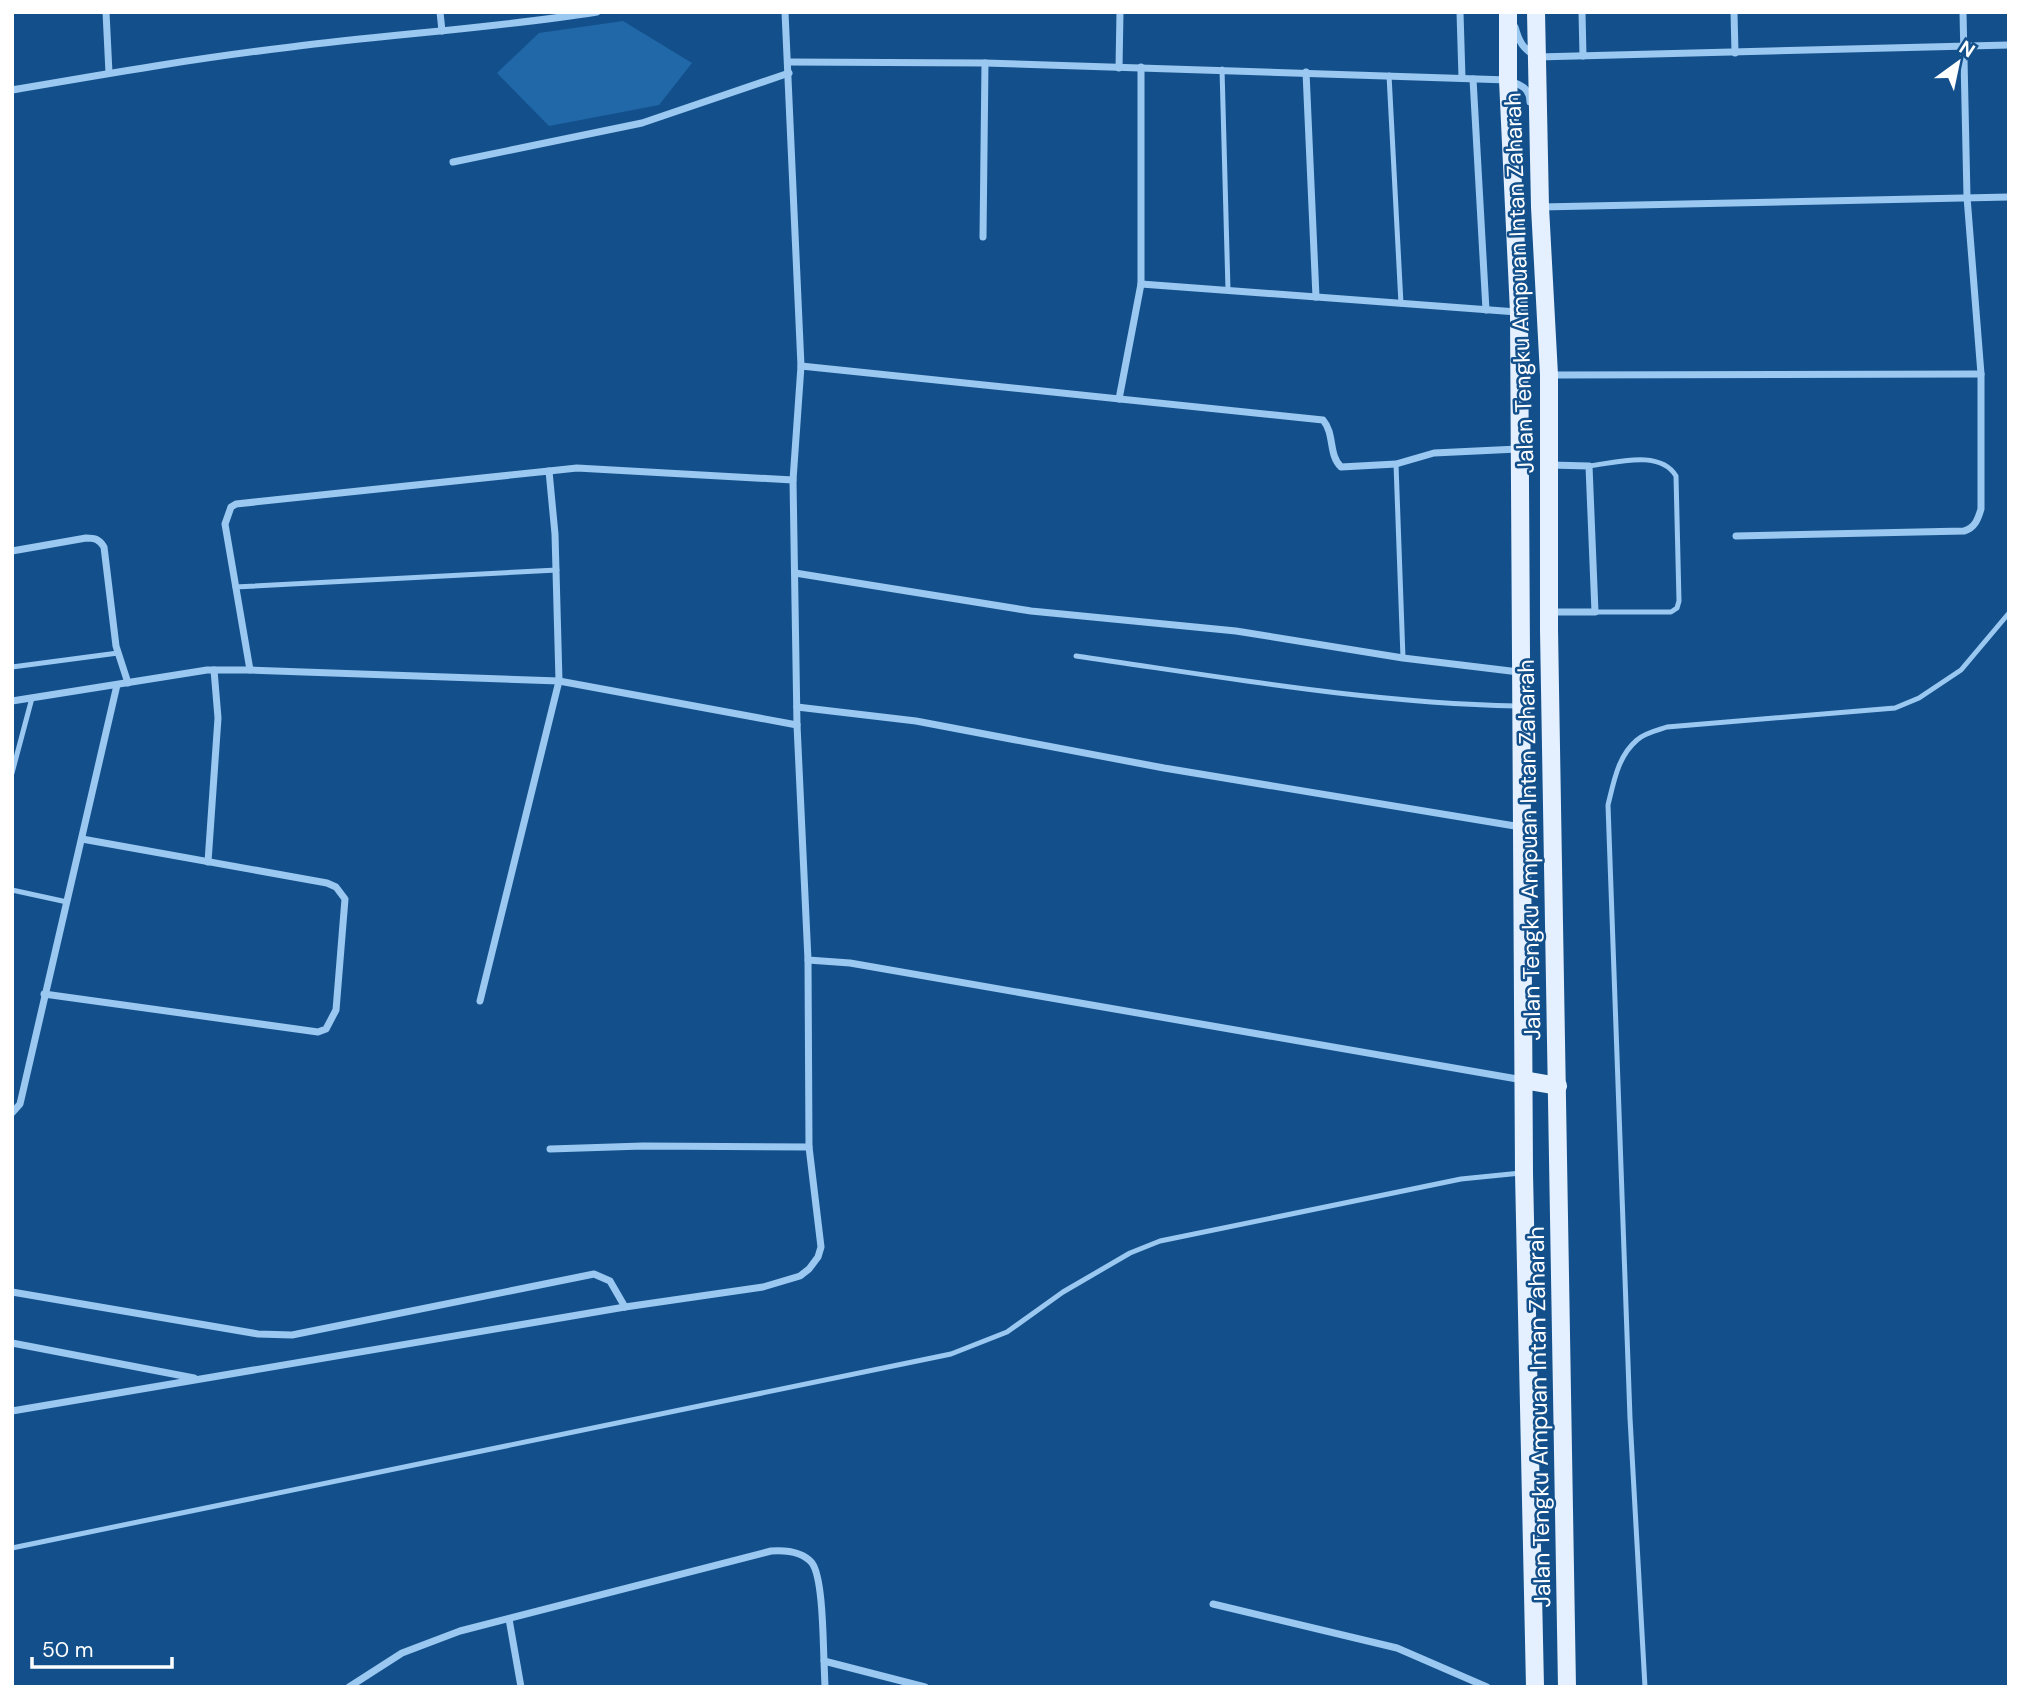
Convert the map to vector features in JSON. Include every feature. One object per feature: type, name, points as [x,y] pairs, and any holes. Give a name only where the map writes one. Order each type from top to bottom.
[{"type":"main road","name":"Jalan Tengku Ampuan Intan Zaharah","points":[[1510,12],[1508,80],[1519,312],[1524,1173],[1535,1687]]},
{"type":"main road","name":"Jalan Tengku Ampuan Intan Zaharah","points":[[1536,12],[1540,207],[1549,375],[1549,612],[1567,1687]]},
{"type":"main road","points":[[1524,1080],[1558,1086]]},
{"type":"street","points":[[106,12],[109,73]]},
{"type":"street","points":[[439,12],[442,30]]},
{"type":"street","points":[[12,90],[289,47],[597,12]]},
{"type":"street","points":[[12,1411],[625,1307],[763,1287],[800,1276],[818,1257],[821,1247],[808,1147],[808,960],[797,725],[793,480],[801,366],[785,12]]},
{"type":"street","points":[[1119,12],[1119,68]]},
{"type":"street","points":[[1460,12],[1462,78]]},
{"type":"street","points":[[1510,12],[1518,41],[1525,51],[1537,57],[2009,45]]},
{"type":"street","points":[[1582,12],[1583,56]]},
{"type":"street","points":[[1734,12],[1735,53]]},
{"type":"street","points":[[1736,536],[1970,529],[1975,524],[1981,509],[1980,374],[1967,197],[1963,12]]},
{"type":"street","points":[[788,62],[985,63],[1508,80],[1523,85],[1530,98],[1531,205],[1541,229]]},
{"type":"street","points":[[983,237],[985,63]]},
{"type":"street","points":[[1119,399],[1141,284],[1141,67]]},
{"type":"street","points":[[1306,72],[1316,297]]},
{"type":"street","points":[[453,162],[642,123],[789,73]]},
{"type":"street","points":[[1473,79],[1486,310]]},
{"type":"street","points":[[1540,207],[2009,197]]},
{"type":"street","points":[[1141,284],[1519,312]]},
{"type":"street","points":[[801,366],[1323,420],[1330,429],[1334,460],[1341,467],[1396,464],[1434,453],[1519,449]]},
{"type":"street","points":[[1549,375],[1980,374]]},
{"type":"street","points":[[1549,464],[1589,466],[1595,612],[1549,612]]},
{"type":"street","points":[[250,670],[225,524],[228,511],[236,505],[577,468],[793,480]]},
{"type":"street","points":[[480,1000],[559,681],[556,570],[549,471]]},
{"type":"street","points":[[12,551],[86,538],[95,538],[100,542],[104,547],[118,653],[128,683]]},
{"type":"street","points":[[795,573],[1031,611],[1236,631],[1403,658],[1520,672]]},
{"type":"street","points":[[12,701],[214,670],[250,670],[559,681],[797,725]]},
{"type":"street","points":[[208,862],[218,718],[214,670]]},
{"type":"street","points":[[12,1114],[20,1104],[117,685]]},
{"type":"street","points":[[797,707],[916,721],[1164,768],[1521,827]]},
{"type":"street","points":[[44,994],[318,1032],[326,1029],[336,1010],[345,899],[341,892],[327,883],[82,839]]},
{"type":"street","points":[[808,960],[850,963],[1524,1080]]},
{"type":"street","points":[[550,1149],[643,1146],[808,1147]]},
{"type":"street","points":[[12,1292],[267,1335],[292,1335],[594,1274],[610,1281],[625,1307]]},
{"type":"street","points":[[12,1343],[199,1379]]},
{"type":"street","points":[[349,1687],[402,1654],[460,1631],[771,1551],[785,1550],[805,1557],[813,1564],[818,1578],[825,1687]]},
{"type":"street","points":[[1213,1604],[1397,1648],[1487,1687]]},
{"type":"street","points":[[509,1619],[521,1687]]},
{"type":"street","points":[[824,1661],[925,1687]]},
{"type":"lane","points":[[1222,69],[1228,290]]},
{"type":"lane","points":[[1389,75],[1401,304]]},
{"type":"lane","points":[[1589,466],[1659,461],[1671,468],[1676,476],[1677,608],[1671,612],[1595,612]]},
{"type":"lane","points":[[1396,464],[1403,658]]},
{"type":"lane","points":[[235,587],[556,570]]},
{"type":"lane","points":[[1644,1687],[1630,1418],[1608,804],[1614,777],[1622,758],[1638,738],[1667,727],[1895,708],[1919,698],[1961,670],[2009,613]]},
{"type":"lane","points":[[12,667],[118,653]]},
{"type":"lane","points":[[1076,656],[1337,694],[1456,704],[1520,706]]},
{"type":"lane","points":[[12,773],[32,698]]},
{"type":"lane","points":[[12,890],[67,902]]},
{"type":"lane","points":[[12,1548],[951,1354],[1007,1332],[1063,1292],[1130,1253],[1160,1241],[1461,1179],[1524,1173]]},
{"type":"shaded area","points":[[623,21],[692,63],[659,105],[549,126],[497,73],[539,33]]}]
